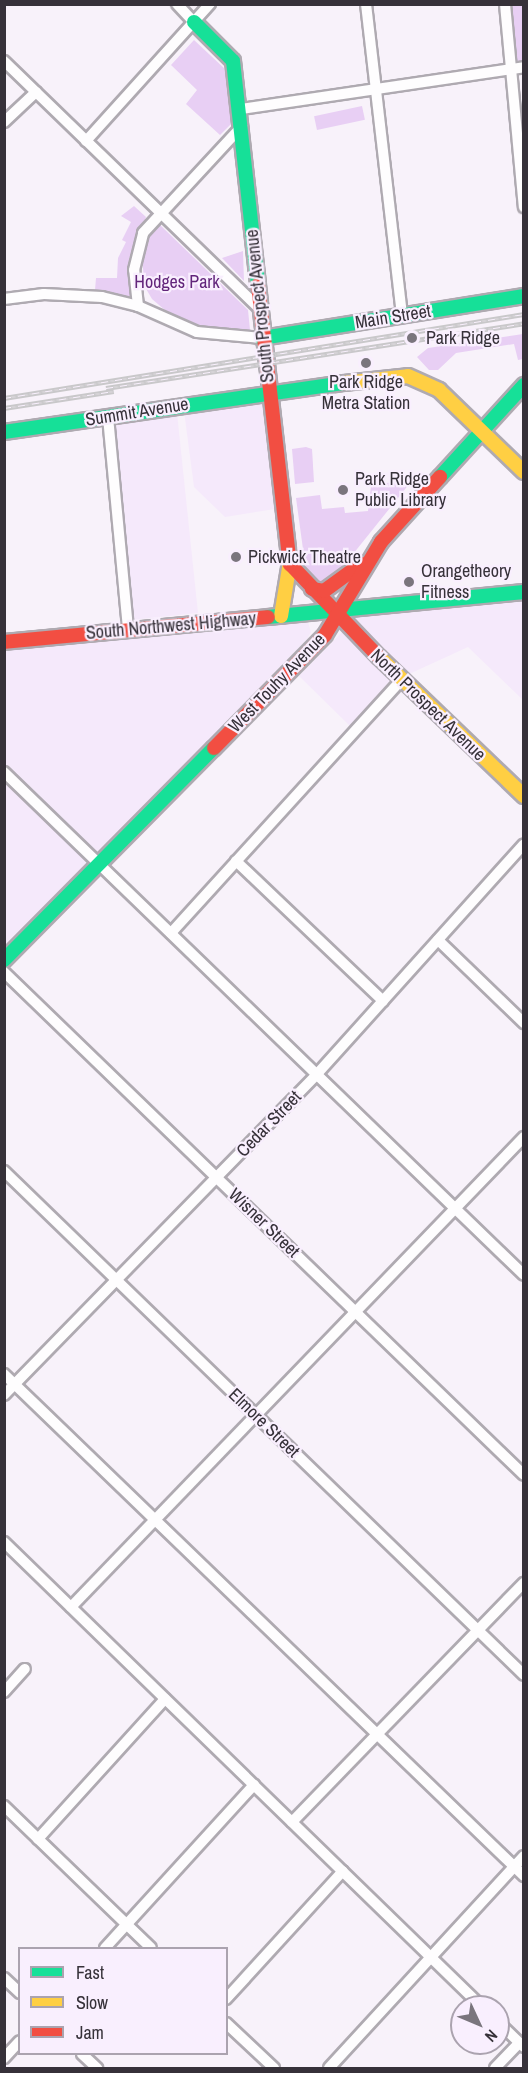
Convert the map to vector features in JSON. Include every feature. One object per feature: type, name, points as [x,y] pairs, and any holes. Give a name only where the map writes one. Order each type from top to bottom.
[{"type":"street","name":"South Prospect Avenue","points":[[177,4],[233,61],[241,109],[258,307],[290,562]]},
{"type":"street","points":[[86,141],[210,4]]},
{"type":"street","points":[[366,4],[402,316]]},
{"type":"street","points":[[505,4],[524,207]]},
{"type":"street","points":[[4,61],[258,307]]},
{"type":"street","points":[[241,109],[524,67]]},
{"type":"street","points":[[4,122],[36,92]]},
{"type":"street","points":[[138,306],[136,251],[143,233],[159,213],[242,126]]},
{"type":"street","points":[[4,299],[79,295],[138,306],[197,332],[262,338]]},
{"type":"street","name":"Main Street","points":[[262,338],[524,297]]},
{"type":"street","name":"Summit Avenue","points":[[4,432],[269,392],[408,376],[439,390],[524,472]]},
{"type":"street","name":"West Touhy Avenue","points":[[4,960],[97,862],[325,635],[368,560],[524,385]]},
{"type":"street","points":[[108,417],[128,630]]},
{"type":"street","points":[[312,590],[324,591],[368,560]]},
{"type":"street","points":[[290,562],[312,590],[337,611]]},
{"type":"street","points":[[280,616],[290,562]]},
{"type":"street","name":"South Northwest Highway","points":[[4,642],[524,592]]},
{"type":"street","name":"North Prospect Avenue","points":[[337,611],[345,624],[401,680],[524,796]]},
{"type":"street","points":[[171,933],[401,680]]},
{"type":"street","points":[[4,771],[524,1275]]},
{"type":"street","name":"Cedar Street","points":[[4,1395],[317,1074],[524,844]]},
{"type":"street","points":[[237,861],[383,1001]]},
{"type":"street","points":[[438,940],[524,1023]]},
{"type":"street","name":"Wisner Street","points":[[4,972],[524,1475]]},
{"type":"street","points":[[71,1607],[457,1210],[524,1137]]},
{"type":"street","name":"Elmore Street","points":[[4,1171],[524,1675]]},
{"type":"street","points":[[4,1374],[524,1876]]},
{"type":"street","points":[[4,1542],[470,1995]]},
{"type":"street","points":[[292,1822],[524,1583]]},
{"type":"street","points":[[4,1692],[25,1669]]},
{"type":"street","points":[[38,1839],[165,1699]]},
{"type":"street","points":[[106,1947],[254,1785]]},
{"type":"street","points":[[4,1806],[150,1947]]},
{"type":"street","points":[[330,2068],[524,1856]]},
{"type":"street","points":[[228,1997],[343,1871]]},
{"type":"street","points":[[4,1978],[18,1991]]},
{"type":"street","points":[[228,2025],[274,2068]]},
{"type":"street","points":[[495,2068],[521,2045],[510,2034]]},
{"type":"street","points":[[4,2058],[18,2043]]},
{"type":"street","points":[[83,2055],[97,2068]]},
{"type":"shaded area","points":[[262,402],[275,509],[225,517],[194,487],[184,411]]},
{"type":"shaded area","points":[[177,413],[198,613],[131,620],[110,420]]},
{"type":"shaded area","points":[[523,598],[523,700],[468,647],[407,675],[351,727],[299,676],[359,615]]},
{"type":"shaded area","points":[[294,620],[308,622],[311,632],[307,639],[5,950],[5,650]]},
{"type":"green space","points":[[511,5],[523,5],[523,62],[517,63]]},
{"type":"green space","points":[[194,40],[225,69],[232,123],[220,135],[186,104],[197,90],[171,65]]},
{"type":"green space","points":[[362,106],[365,120],[317,130],[314,116]]},
{"type":"green space","points":[[134,206],[146,217],[129,259],[132,297],[95,290],[96,278],[117,278],[118,258],[126,242],[122,240],[131,222],[121,216]]},
{"type":"green space","name":"Hodges Park","points":[[158,223],[248,310],[250,330],[208,329],[166,311],[152,299],[145,287],[142,259],[146,241]]},
{"type":"green space","points":[[243,251],[244,281],[222,258]]},
{"type":"green space","points":[[523,334],[523,359],[518,360],[514,344],[456,353],[438,370],[429,370],[417,357],[428,348]]},
{"type":"green space","points":[[306,447],[312,449],[314,482],[295,484],[292,449]]},
{"type":"green space","points":[[414,478],[333,579],[319,583],[306,571],[296,498],[320,495],[322,509],[344,507],[345,513],[368,511],[371,486]]},
{"type":"railway","points":[[4,398],[524,314]]},
{"type":"railway","points":[[106,388],[524,323]]},
{"type":"railway","points":[[4,408],[114,391]]},
{"type":"traffic: fast","points":[[194,22],[233,61],[258,285]]},
{"type":"traffic: fast","points":[[262,338],[524,296]]},
{"type":"traffic: fast","points":[[4,432],[344,383]]},
{"type":"traffic: fast","points":[[440,477],[524,385]]},
{"type":"traffic: fast","points":[[268,617],[524,592]]},
{"type":"traffic: fast","points":[[4,960],[214,748]]},
{"type":"traffic: slow","points":[[344,383],[408,376],[439,390],[524,472]]},
{"type":"traffic: slow","points":[[281,616],[290,562]]},
{"type":"traffic: slow","points":[[379,657],[524,796]]},
{"type":"traffic: jam","points":[[258,285],[290,564],[379,657]]},
{"type":"traffic: jam","points":[[214,748],[325,635],[381,542],[440,477]]},
{"type":"traffic: jam","points":[[312,589],[324,591],[361,564]]},
{"type":"traffic: jam","points":[[4,642],[268,617]]},
{"type":"place","name":"Park Ridge","points":[[412,338]]},
{"type":"place","name":"Park Ridge Metra Station","points":[[366,363]]},
{"type":"place","name":"Park Ridge Public Library","points":[[343,490]]},
{"type":"place","name":"Pickwick Theatre","points":[[236,557]]},
{"type":"place","name":"Orangetheory Fitness","points":[[409,582]]}]
